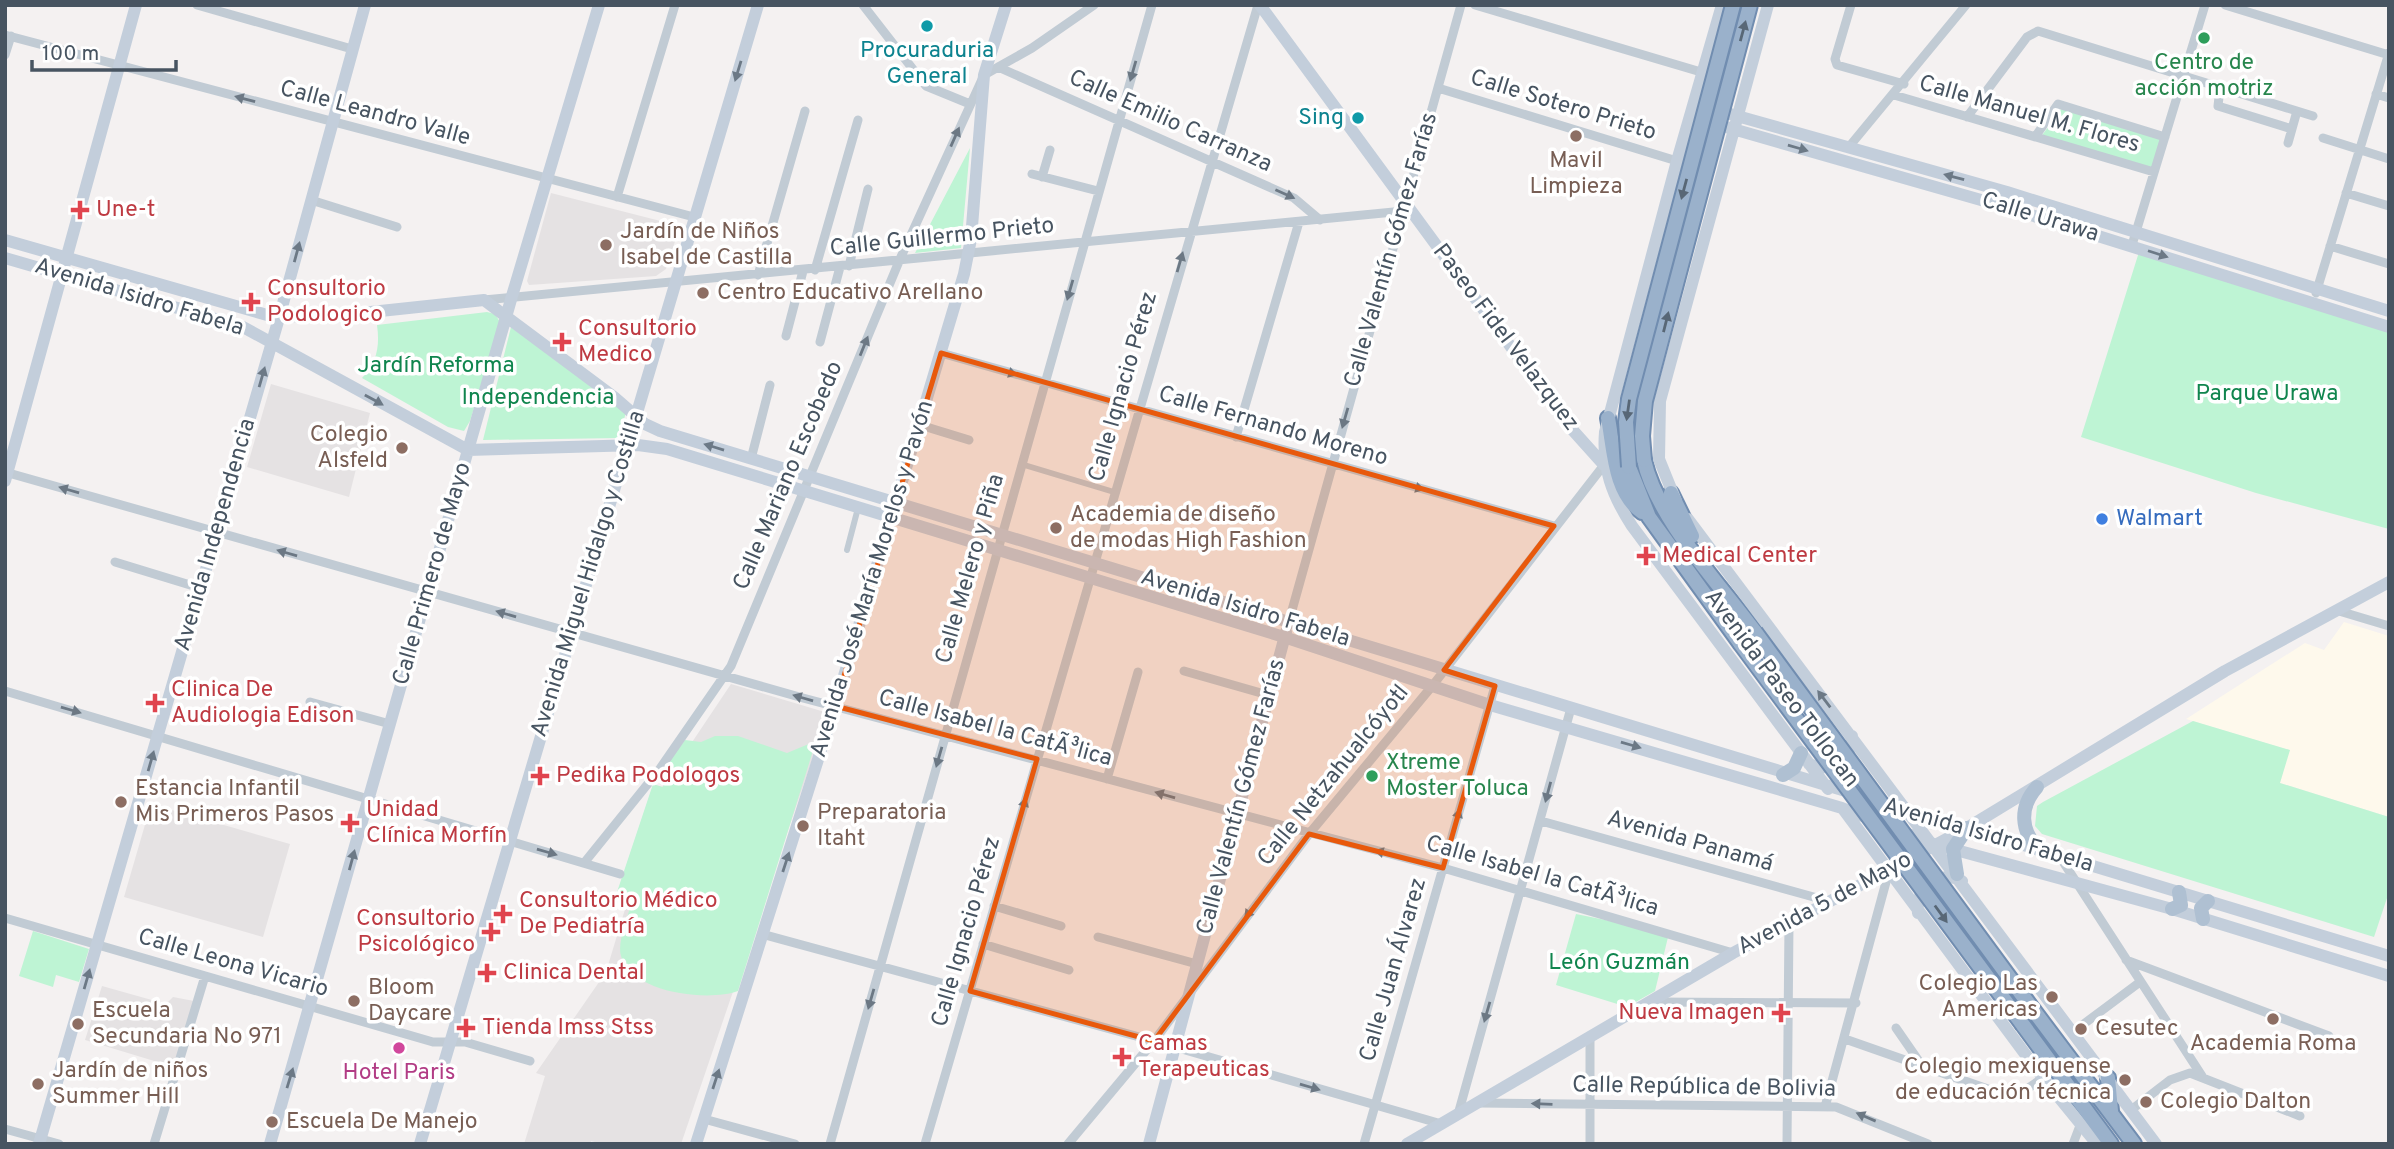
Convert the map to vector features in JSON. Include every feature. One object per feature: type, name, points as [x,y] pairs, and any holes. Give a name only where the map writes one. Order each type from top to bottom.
[{"type":"highway","name":"Avenida Paseo Tollocan","points":[[1733,5],[1629,398],[1626,422],[1629,467],[1649,517],[2023,1026],[2105,1142]]},
{"type":"highway","name":"Avenida Paseo Tollocan","points":[[1749,5],[1645,401],[1642,436],[1644,460],[1659,501],[2134,1144]]},
{"type":"highway","points":[[1608,418],[1622,485],[1630,500],[1649,517]]},
{"type":"highway","points":[[1671,493],[1706,566]]},
{"type":"highway","points":[[2108,1078],[2111,1113]]},
{"type":"main road","points":[[6,475],[136,5]]},
{"type":"main road","name":"Avenida Independencia","points":[[40,1141],[158,736],[196,586],[217,533],[279,318],[365,5]]},
{"type":"main road","name":"Calle Primero de Mayo","points":[[270,1144],[312,1006],[512,296],[599,5]]},
{"type":"main road","name":"Avenida Miguel Hidalgo y Costilla","points":[[420,1144],[758,5]]},
{"type":"main road","name":"Avenida José María Morelos y Pavón","points":[[696,1144],[835,706],[969,253],[984,75],[1006,5]]},
{"type":"main road","name":"Paseo Fidel Velazquez","points":[[1259,5],[1405,208],[1569,426],[1605,465]]},
{"type":"main road","name":"Avenida Paseo Tollocan","points":[[1722,5],[1676,161],[1608,418],[1605,432],[1605,465],[1611,489],[1632,526],[1828,788],[1918,914],[2043,1078],[2081,1122],[2105,1142]]},
{"type":"main road","name":"Avenida Paseo Tollocan","points":[[1768,5],[1695,267],[1659,410],[1657,447],[1671,493],[2156,1144]]},
{"type":"main road","points":[[1708,52],[1718,68],[1730,73],[1748,71],[1752,64]]},
{"type":"main road","name":"Calle Urawa","points":[[1693,103],[2136,232],[2389,311]]},
{"type":"main road","name":"Calle Urawa","points":[[1689,117],[2132,246],[2389,327]]},
{"type":"main road","points":[[1676,161],[1689,150],[1704,148],[1719,158],[1722,172]]},
{"type":"main road","name":"Avenida Isidro Fabela","points":[[5,240],[279,318],[484,300],[652,428],[1289,621],[1783,775],[2389,956]]},
{"type":"main road","points":[[1654,245],[1657,257],[1666,267],[1679,271],[1695,267]]},
{"type":"main road","name":"Avenida Isidro Fabela","points":[[5,258],[227,322],[272,342],[468,450],[658,446],[1284,637],[1490,705],[1842,808],[1934,844],[2172,909],[2389,976]]},
{"type":"main road","name":"Avenida 5 de Mayo","points":[[1407,1144],[1472,1103],[1733,953],[1967,828],[2194,690],[2389,582]]},
{"type":"main road","name":"Calle Valentín Gómez Farías","points":[[1149,1144],[1235,814],[1289,621]]},
{"type":"main road","points":[[1783,775],[1805,759],[1822,768],[1840,762],[1850,749],[1852,736]]},
{"type":"main road","points":[[2036,787],[2027,800],[2024,815],[2028,835],[2040,850]]},
{"type":"main road","points":[[1918,914],[1920,895],[1932,881],[1944,877],[1959,878],[1953,849],[1967,828]]},
{"type":"main road","points":[[2172,909],[2180,905],[2179,892]]},
{"type":"main road","points":[[2203,919],[2201,908],[2208,901]]},
{"type":"street","points":[[197,5],[352,49]]},
{"type":"street","points":[[617,197],[675,5]]},
{"type":"street","points":[[863,5],[926,86],[970,104]]},
{"type":"street","points":[[984,75],[1094,5]]},
{"type":"street","name":"Calle Melero y Piña","points":[[830,1144],[1152,5]]},
{"type":"street","name":"Calle Ignacio Pérez","points":[[925,1144],[1210,161],[1259,5]]},
{"type":"street","name":"Calle Valentín Gómez Farías","points":[[1289,621],[1461,5]]},
{"type":"street","points":[[1475,5],[1701,72]]},
{"type":"street","points":[[1851,5],[1835,59],[1837,65],[1904,84]]},
{"type":"street","points":[[1849,148],[1966,5]]},
{"type":"street","points":[[2132,246],[2205,5]]},
{"type":"street","points":[[2225,5],[2389,54],[2313,304]]},
{"type":"street","points":[[1967,117],[2027,37],[2038,31],[2314,116]]},
{"type":"street","name":"Calle Leandro Valle","points":[[8,35],[694,217]]},
{"type":"street","points":[[5,55],[8,35]]},
{"type":"street","name":"Calle Emilio Carranza","points":[[998,67],[1294,198],[1320,220]]},
{"type":"street","name":"Calle Mariano Escobedo","points":[[583,863],[659,770],[726,675],[900,260],[984,75]]},
{"type":"street","name":"Calle Sotero Prieto","points":[[1438,88],[1676,161]]},
{"type":"street","points":[[2220,88],[2218,106],[2292,129]]},
{"type":"street","points":[[2376,94],[2389,98]]},
{"type":"street","name":"Calle Manuel M. Flores","points":[[1894,95],[2154,172]]},
{"type":"street","points":[[2035,137],[2059,104],[2165,137]]},
{"type":"street","points":[[758,275],[805,111]]},
{"type":"street","points":[[2288,143],[2297,111]]},
{"type":"street","points":[[815,270],[858,120]]},
{"type":"street","points":[[2323,138],[2389,159]]},
{"type":"street","points":[[1042,177],[1050,150]]},
{"type":"street","points":[[1032,174],[1098,191]]},
{"type":"street","points":[[820,342],[868,189]]},
{"type":"street","points":[[2346,193],[2389,206]]},
{"type":"street","points":[[311,200],[397,227]]},
{"type":"street","name":"Calle Guillermo Prieto","points":[[484,300],[1320,220],[1405,208]]},
{"type":"street","points":[[1236,437],[1299,222]]},
{"type":"street","points":[[2330,246],[2389,264]]},
{"type":"street","points":[[786,336],[803,271]]},
{"type":"street","name":"Calle Fernando Moreno","points":[[941,353],[1555,526]]},
{"type":"street","points":[[751,458],[770,385]]},
{"type":"street","points":[[920,425],[969,440]]},
{"type":"street","points":[[1021,464],[1114,492]]},
{"type":"street","name":"Calle Netzahualcóyotl","points":[[1068,1144],[1154,1041],[1309,834],[1433,685],[1605,465]]},
{"type":"street","name":"Calle Isabel la CatÃ³lica","points":[[6,475],[835,706],[1443,868],[1733,953]]},
{"type":"street","points":[[847,550],[858,508]]},
{"type":"street","points":[[116,562],[196,586]]},
{"type":"street","points":[[2339,611],[2389,626]]},
{"type":"street","points":[[1184,671],[1268,695]]},
{"type":"street","points":[[1107,779],[1138,672]]},
{"type":"street","name":"Calle Juan Álvarez","points":[[1364,1144],[1495,686]]},
{"type":"street","points":[[5,691],[620,874]]},
{"type":"street","points":[[310,702],[390,724]]},
{"type":"street","points":[[1459,1111],[1571,708]]},
{"type":"street","name":"Avenida Panamá","points":[[1541,821],[1828,901]]},
{"type":"street","points":[[2060,857],[2202,1076]]},
{"type":"street","points":[[1825,1107],[1856,1003],[1889,871]]},
{"type":"street","points":[[994,906],[1061,926]]},
{"type":"street","name":"Calle Leona Vicario","points":[[5,919],[433,1042],[451,1041],[530,1061]]},
{"type":"street","points":[[1787,1144],[1788,923]]},
{"type":"street","points":[[762,934],[1154,1041],[1438,1123]]},
{"type":"street","points":[[1098,937],[1197,964]]},
{"type":"street","points":[[983,944],[1069,970]]},
{"type":"street","points":[[2126,960],[2329,1036]]},
{"type":"street","points":[[154,1144],[205,976]]},
{"type":"street","points":[[2073,1031],[2140,982]]},
{"type":"street","points":[[1651,1002],[1856,1003]]},
{"type":"street","points":[[1896,1028],[1924,1068]]},
{"type":"street","points":[[1590,1036],[1590,1144]]},
{"type":"street","points":[[1845,1039],[2004,1095],[2021,1093],[2043,1078]]},
{"type":"street","points":[[2131,1110],[2182,1074],[2202,1076],[2300,1116]]},
{"type":"street","name":"Calle República de Bolivia","points":[[1472,1103],[1825,1107],[1849,1110],[1928,1144]]},
{"type":"street","points":[[704,1119],[795,1144]]},
{"type":"street","points":[[2073,1144],[2081,1122]]},
{"type":"street","points":[[5,1129],[40,1141],[59,1144]]},
{"type":"highlighted area","points":[[941,353],[1554,526],[1444,670],[1495,686],[1443,868],[1309,834],[1154,1041],[970,991],[1037,759],[835,706]]},
{"type":"shaded area","name":"Jardín de Niños Isabel de Castilla","points":[[551,193],[680,226],[666,269],[656,276],[529,285],[527,281]]},
{"type":"shaded area","points":[[271,384],[370,413],[349,497],[247,467]]},
{"type":"shaded area","points":[[2344,622],[2389,636],[2389,817],[2280,783],[2289,750],[2186,719],[2305,643],[2324,650]]},
{"type":"shaded area","points":[[731,684],[828,713],[681,1144],[602,1144],[591,1141],[590,1144],[524,1144],[545,1076],[536,1073],[606,972],[662,787]]},
{"type":"shaded area","points":[[151,804],[290,844],[263,937],[124,897]]},
{"type":"shaded area","points":[[102,986],[166,1004],[173,997],[194,1001],[174,1067],[85,1040]]},
{"type":"green space","points":[[2065,104],[2165,137],[2154,172],[2040,138]]},
{"type":"green space","points":[[970,148],[961,248],[915,253]]},
{"type":"green space","name":"Parque Urawa","points":[[2139,252],[2389,329],[2389,529],[2256,493],[2081,437]]},
{"type":"green space","name":"Jardín Reforma","points":[[487,312],[495,314],[500,322],[470,421],[464,431],[448,427],[362,378],[376,354],[377,325]]},
{"type":"green space","name":"Independencia","points":[[511,327],[626,412],[619,438],[483,440]]},
{"type":"green space","points":[[2193,721],[2290,750],[2280,783],[2389,817],[2389,892],[2374,937],[2042,834],[2035,826],[2037,806],[2043,802]]},
{"type":"green space","points":[[715,736],[738,736],[787,753],[816,741],[738,991],[690,995],[655,986],[639,979],[628,969],[621,956],[620,945],[630,907],[614,901],[653,784],[663,787],[669,761],[685,740],[701,742]]},
{"type":"green space","name":"León Guzmán","points":[[1576,914],[1669,933],[1655,991],[1627,1007],[1556,985]]},
{"type":"green space","points":[[33,931],[89,949],[79,982],[56,975],[53,987],[19,976]]},
{"type":"place","name":"Procuraduria General","points":[[927,26]]},
{"type":"place","name":"Centro de acción motriz","points":[[2204,38]]},
{"type":"place","name":"Sing","points":[[1358,118]]},
{"type":"place","name":"Mavil Limpieza","points":[[1576,136]]},
{"type":"place","name":"Une-t","points":[[80,210]]},
{"type":"place","name":"Jardín de Niños Isabel de Castilla","points":[[606,245]]},
{"type":"place","name":"Centro Educativo Arellano","points":[[703,293]]},
{"type":"place","name":"Consultorio Podologico","points":[[251,302]]},
{"type":"place","name":"Consultorio Medico","points":[[562,342]]},
{"type":"place","name":"Colegio Alsfeld","points":[[402,448]]},
{"type":"place","name":"Walmart","points":[[2102,519]]},
{"type":"place","name":"Academia de diseño de modas High Fashion","points":[[1056,528]]},
{"type":"place","name":"Medical Center","points":[[1646,556]]},
{"type":"place","name":"Clinica De Audiologia Edison","points":[[155,703]]},
{"type":"place","name":"Pedika Podologos","points":[[540,776]]},
{"type":"place","name":"Xtreme Moster Toluca","points":[[1372,776]]},
{"type":"place","name":"Estancia Infantil Mis Primeros Pasos","points":[[121,802]]},
{"type":"place","name":"Unidad Clínica Morfín","points":[[350,823]]},
{"type":"place","name":"Preparatoria Itaht","points":[[803,826]]},
{"type":"place","name":"Consultorio Médico De Pediatría","points":[[503,914]]},
{"type":"place","name":"Consultorio Psicológico","points":[[491,932]]},
{"type":"place","name":"Clinica Dental","points":[[487,973]]},
{"type":"place","name":"Colegio Las Americas","points":[[2052,997]]},
{"type":"place","name":"Bloom Daycare","points":[[354,1001]]},
{"type":"place","name":"Nueva Imagen","points":[[1781,1013]]},
{"type":"place","name":"Academia Roma","points":[[2273,1019]]},
{"type":"place","name":"Escuela Secundaria No 971","points":[[78,1024]]},
{"type":"place","name":"Tienda Imss Stss","points":[[466,1028]]},
{"type":"place","name":"Cesutec","points":[[2081,1029]]},
{"type":"place","name":"Hotel Paris","points":[[399,1048]]},
{"type":"place","name":"Camas Terapeuticas","points":[[1122,1057]]},
{"type":"place","name":"Colegio mexiquense de educación técnica","points":[[2125,1080]]},
{"type":"place","name":"Jardín de niños Summer Hill","points":[[38,1084]]},
{"type":"place","name":"Colegio Dalton","points":[[2146,1102]]},
{"type":"place","name":"Escuela De Manejo","points":[[272,1122]]}]
